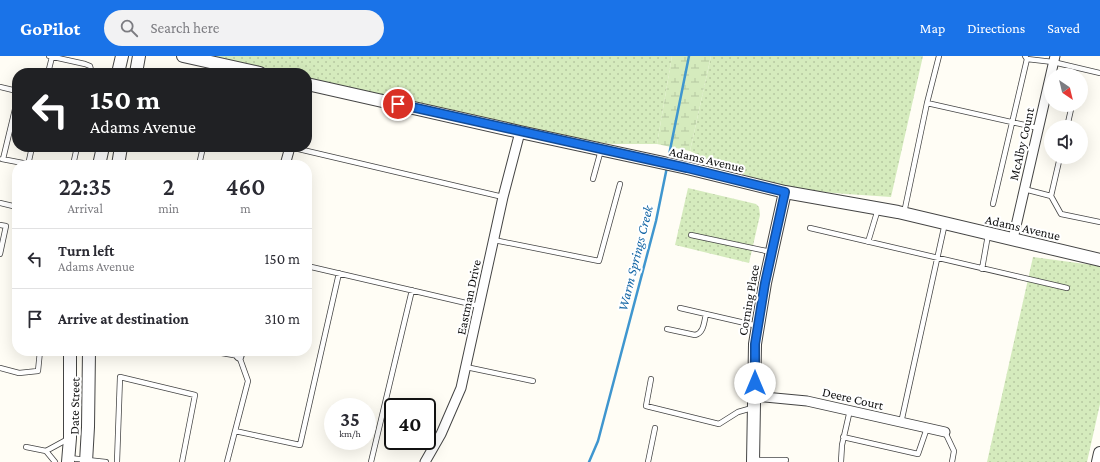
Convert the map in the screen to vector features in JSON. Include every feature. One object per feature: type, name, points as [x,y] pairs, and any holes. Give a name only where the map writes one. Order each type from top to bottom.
[{"type":"street","points":[[119,68],[122,56]]},
{"type":"street","points":[[137,68],[139,56]]},
{"type":"street","points":[[183,56],[230,68]]},
{"type":"street","name":"McAlby Count","points":[[1012,239],[1054,59]]},
{"type":"street","name":"Adams Avenue","points":[[312,85],[687,168],[785,192],[904,213],[1100,260]]},
{"type":"street","name":"Eastman Drive","points":[[425,462],[441,434],[461,388],[503,197],[520,132]]},
{"type":"street","name":"Corning Place","points":[[753,461],[755,344],[771,252],[785,192]]},
{"type":"street","name":"Date Street","points":[[69,460],[70,356]]},
{"type":"street","name":"Date Street","points":[[87,461],[89,356]]},
{"type":"street","name":"Deere Court","points":[[754,402],[807,401],[945,432]]},
{"type":"street","points":[[1098,462],[1100,453]]},
{"type":"lane","points":[[49,68],[50,56],[85,64],[90,66],[91,68]]},
{"type":"lane","points":[[904,213],[927,103],[939,56]]},
{"type":"lane","points":[[993,204],[1013,123],[1026,58],[1054,59],[1080,68]]},
{"type":"lane","points":[[1088,70],[1100,73]]},
{"type":"lane","points":[[0,87],[12,90]]},
{"type":"lane","points":[[927,103],[1038,128]]},
{"type":"lane","points":[[12,119],[1,159],[12,161]]},
{"type":"lane","points":[[594,179],[601,150]]},
{"type":"lane","points":[[311,152],[503,197]]},
{"type":"lane","points":[[1058,164],[1051,196],[1061,214],[1100,222]]},
{"type":"lane","points":[[494,240],[599,261],[620,184]]},
{"type":"lane","points":[[1024,189],[1051,196]]},
{"type":"lane","points":[[0,203],[12,206]]},
{"type":"lane","points":[[868,242],[878,209]]},
{"type":"lane","points":[[901,423],[945,223]]},
{"type":"lane","points":[[0,225],[6,226],[0,254]]},
{"type":"lane","points":[[810,228],[1067,288]]},
{"type":"lane","points":[[982,269],[989,233]]},
{"type":"lane","points":[[691,235],[771,252]]},
{"type":"lane","points":[[312,267],[479,306]]},
{"type":"lane","points":[[235,431],[300,445],[339,273]]},
{"type":"lane","points":[[371,462],[412,290]]},
{"type":"lane","points":[[680,308],[758,326]]},
{"type":"lane","points":[[667,329],[695,335],[698,334],[702,331],[706,314]]},
{"type":"lane","points":[[0,368],[19,373],[38,371],[40,356]]},
{"type":"lane","points":[[228,462],[248,381],[240,356]]},
{"type":"lane","points":[[466,367],[533,381]]},
{"type":"lane","points":[[117,462],[120,377],[195,395],[182,462]]},
{"type":"lane","points":[[651,379],[646,406],[719,424],[754,402]]},
{"type":"lane","points":[[841,462],[844,437],[850,410]]},
{"type":"lane","points":[[648,462],[655,428]]},
{"type":"lane","points":[[844,437],[918,454],[927,428]]},
{"type":"lane","points":[[945,432],[954,451],[952,462]]},
{"type":"lane","points":[[46,451],[70,438]]},
{"type":"lane","points":[[26,447],[46,451],[55,462]]},
{"type":"lane","points":[[69,460],[106,462]]},
{"type":"lane","points":[[753,461],[786,460]]},
{"type":"green space","points":[[213,56],[672,56],[657,144],[612,144],[580,140],[312,79],[312,68],[265,68]]},
{"type":"green space","points":[[672,56],[711,56],[690,151],[657,144]]},
{"type":"green space","points":[[711,56],[923,56],[891,197],[817,191],[772,183],[740,173],[690,151]]},
{"type":"green space","points":[[688,188],[756,204],[759,207],[760,215],[749,263],[675,245]]},
{"type":"green space","points":[[1033,257],[1100,266],[1100,404],[1087,462],[987,462]]},
{"type":"waterway","name":"Warm Springs Creek","points":[[668,160],[689,56]]},
{"type":"waterway","name":"Warm Springs Creek","points":[[589,462],[598,441],[656,221],[667,167]]},
{"type":"route","points":[[398,104],[687,168],[785,192],[771,252],[755,344],[755,383]]}]
